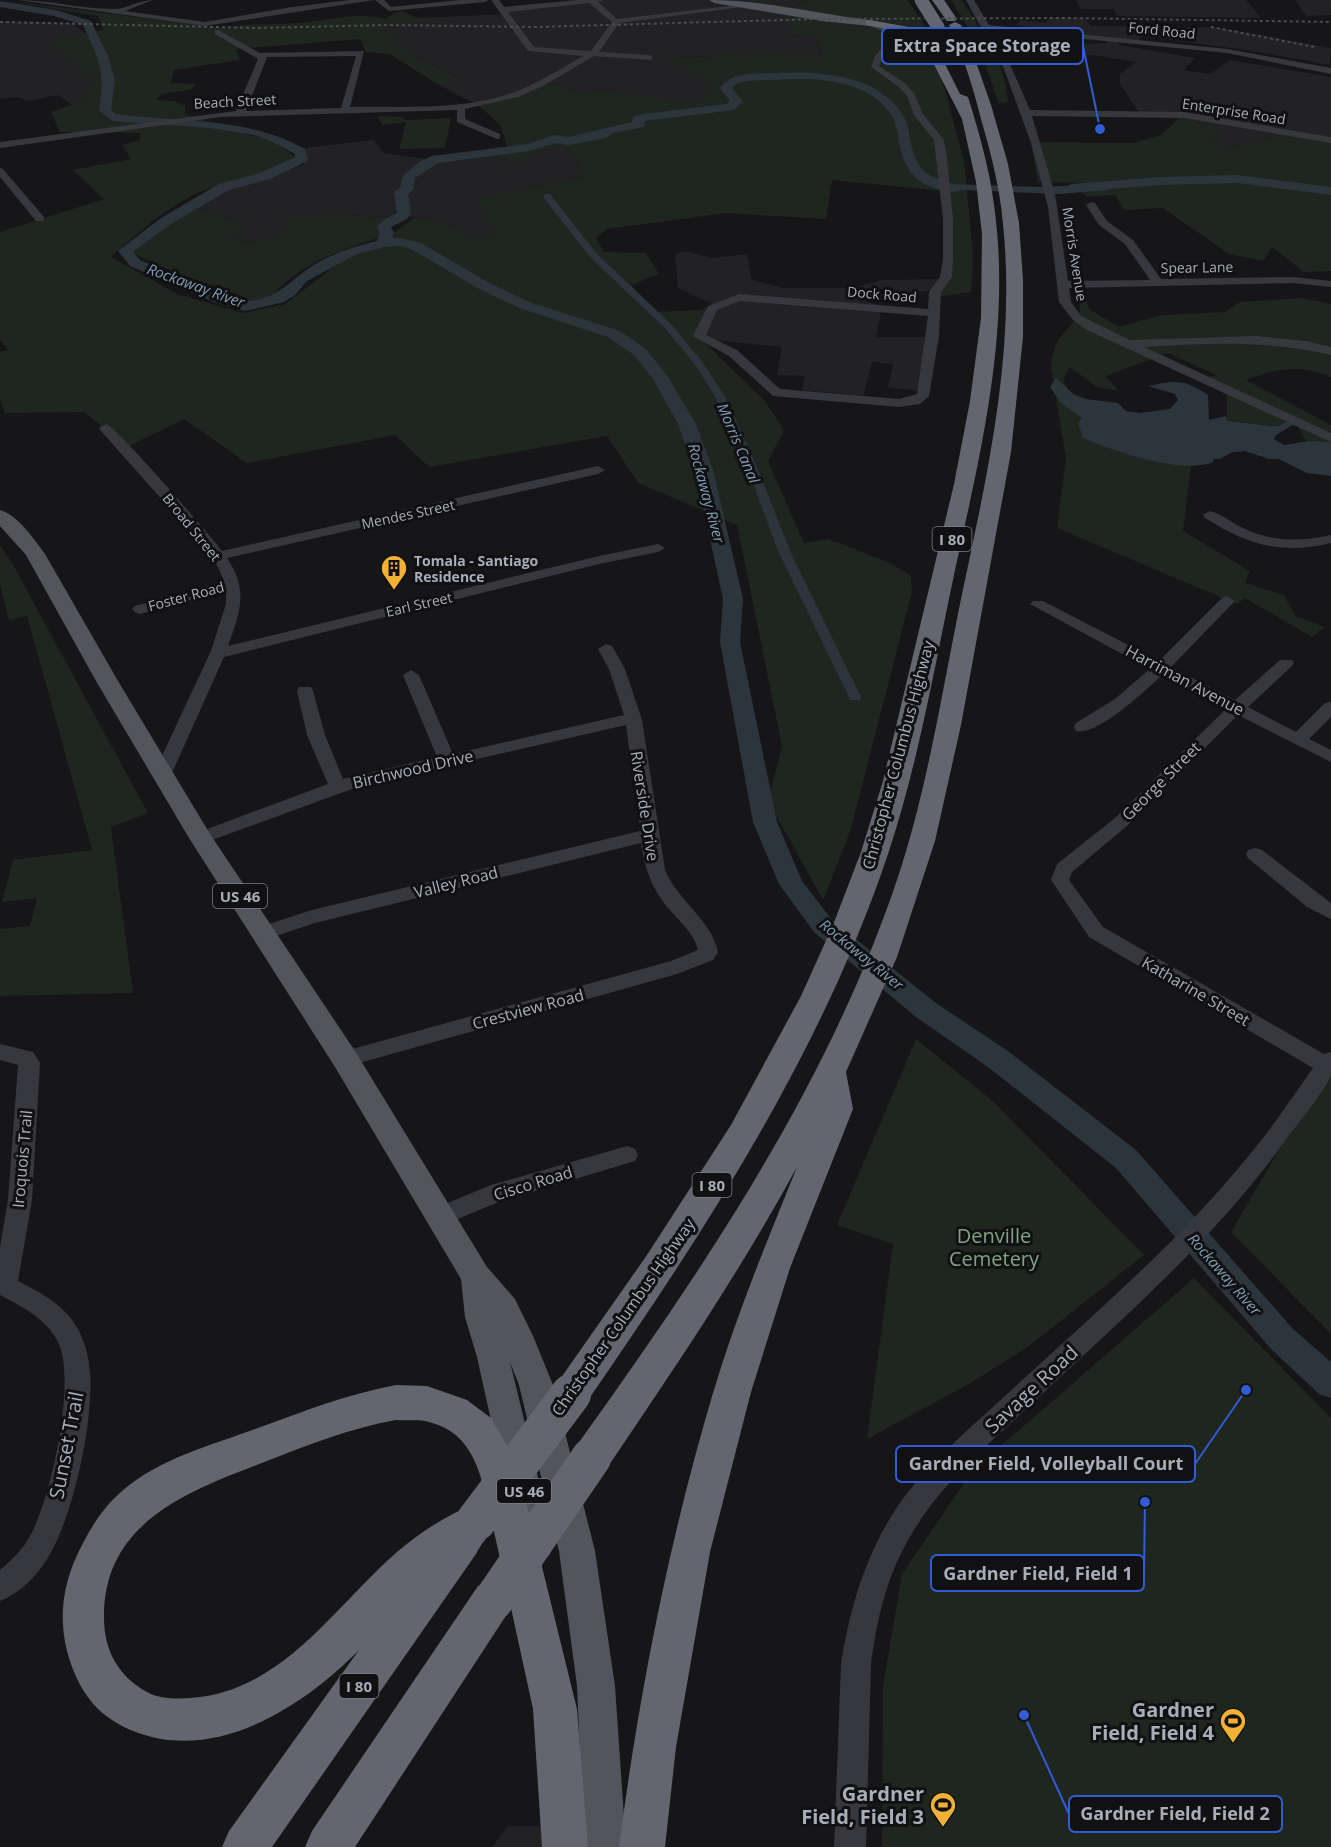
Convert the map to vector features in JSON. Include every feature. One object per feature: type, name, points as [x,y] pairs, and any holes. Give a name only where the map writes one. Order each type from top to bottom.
[{"type":"highway","name":"Christopher Columbus Highway","points":[[245,1847],[475,1523],[634,1305],[721,1171],[772,1082],[832,962],[865,879],[902,751],[962,496],[981,397],[991,285],[990,233],[995,188],[990,121],[964,45],[955,25],[938,0]]},
{"type":"highway","points":[[922,1],[940,32]]},
{"type":"highway","points":[[870,22],[910,30],[929,43],[971,128]]},
{"type":"highway","name":"Christopher Columbus Highway","points":[[328,1847],[493,1601],[714,1280],[770,1186],[831,1073],[894,928],[911,878],[932,799],[1003,452],[1013,366],[1016,300],[1014,234],[971,128],[949,55]]},
{"type":"highway","points":[[642,1847],[654,1747],[690,1552],[732,1392],[773,1268],[837,1109],[831,1073]]},
{"type":"highway","points":[[475,1523],[414,1565],[328,1652],[285,1683],[246,1705],[222,1714],[199,1720],[175,1720],[155,1718],[133,1710],[116,1697],[104,1683],[87,1650],[82,1617],[84,1597],[92,1569],[115,1529],[151,1493],[190,1472],[349,1411],[376,1404],[437,1406],[467,1420],[489,1444],[496,1461],[555,1709]]},
{"type":"highway","name":"US 46","points":[[555,1709],[565,1847]]},
{"type":"main road","points":[[714,0],[822,18],[870,22]]},
{"type":"main road","name":"US 46","points":[[0,516],[24,539],[39,560],[162,775],[201,838],[345,1059],[476,1277],[504,1309],[536,1385],[577,1551],[596,1686],[605,1847]]},
{"type":"main road","name":"US 46","points":[[476,1277],[480,1317],[493,1358],[548,1595],[555,1709]]},
{"type":"street","points":[[22,0],[205,24],[296,8],[370,0]]},
{"type":"street","points":[[112,12],[149,0]]},
{"type":"street","points":[[379,0],[388,9],[485,0]]},
{"type":"street","points":[[495,0],[531,49],[649,58]]},
{"type":"street","points":[[591,0],[616,21],[746,6]]},
{"type":"street","points":[[502,10],[599,0]]},
{"type":"street","name":"Morris Avenue","points":[[970,0],[989,27],[1038,146],[1049,189],[1065,302],[1077,318],[1126,344],[1331,438]]},
{"type":"street","points":[[268,2],[296,8]]},
{"type":"street","points":[[591,54],[616,21]]},
{"type":"street","name":"Dock Road","points":[[870,22],[896,37],[895,42],[878,56],[875,67],[902,85],[911,95],[919,115],[935,134],[942,158],[948,259],[946,277],[935,292],[933,336],[923,396],[915,401],[891,403],[777,393],[733,353],[699,336],[712,308],[739,297],[933,313]]},
{"type":"street","name":"Ford Road","points":[[989,27],[1227,51],[1331,71]]},
{"type":"street","points":[[218,32],[261,55],[361,53],[345,111]]},
{"type":"street","name":"Beach Street","points":[[0,145],[184,118],[240,113],[460,107],[522,93],[591,54]]},
{"type":"street","points":[[240,113],[262,61],[261,55]]},
{"type":"street","points":[[460,107],[462,112],[460,120],[497,136]]},
{"type":"street","name":"Enterprise Road","points":[[1025,112],[1184,115],[1331,140]]},
{"type":"street","points":[[0,171],[15,195],[40,219]]},
{"type":"street","points":[[1091,205],[1103,223],[1129,242],[1158,283]]},
{"type":"street","name":"Spear Lane","points":[[1063,285],[1293,280],[1331,284]]},
{"type":"street","points":[[1126,344],[1258,339],[1291,342],[1331,351]]},
{"type":"street","name":"Broad Street","points":[[106,428],[218,556],[232,584],[234,600],[227,628],[162,775]]},
{"type":"street","name":"Mendes Street","points":[[218,556],[598,470]]},
{"type":"street","points":[[1210,514],[1247,536],[1275,545],[1306,546],[1331,539]]},
{"type":"street","name":"Earl Street","points":[[216,654],[599,560],[658,548]]},
{"type":"street","name":"Foster Road","points":[[140,609],[232,584]]},
{"type":"street","points":[[1082,727],[1100,718],[1160,668],[1227,601]]},
{"type":"street","name":"Harriman Avenue","points":[[1038,604],[1331,757]]},
{"type":"street","name":"Riverside Drive","points":[[606,649],[617,664],[625,686],[657,874],[672,900],[706,943],[708,952]]},
{"type":"street","name":"George Street","points":[[1076,905],[1060,880],[1064,869],[1121,822],[1154,786],[1286,663]]},
{"type":"street","points":[[411,675],[447,761]]},
{"type":"street","points":[[305,691],[316,735],[338,787]]},
{"type":"street","points":[[1298,740],[1331,707]]},
{"type":"street","name":"Birchwood Drive","points":[[201,838],[338,787],[631,719]]},
{"type":"street","name":"Valley Road","points":[[264,933],[312,917],[649,835]]},
{"type":"street","points":[[1255,854],[1314,902],[1331,912]]},
{"type":"street","name":"Katharine Street","points":[[1076,905],[1096,932],[1119,947],[1329,1063]]},
{"type":"street","name":"Crestview Road","points":[[345,1059],[677,967],[703,958],[708,952]]},
{"type":"street","name":"Iroquois Trail","points":[[0,1052],[25,1058],[29,1063],[20,1200],[3,1284]]},
{"type":"street","name":"Savage Road","points":[[850,1847],[855,1664],[872,1588],[885,1555],[902,1524],[922,1496],[964,1451],[1155,1273],[1238,1187],[1329,1063]]},
{"type":"street","name":"Cisco Road","points":[[441,1216],[491,1195],[627,1155]]},
{"type":"street","name":"Sunset Trail","points":[[0,1587],[28,1562],[41,1545],[49,1527],[59,1492],[76,1410],[78,1376],[75,1354],[68,1335],[56,1318],[35,1301],[3,1284]]},
{"type":"shaded area","points":[[600,0],[807,0],[784,12],[795,15],[789,35],[817,37],[821,56],[754,57],[718,52],[715,57],[668,56],[712,84],[697,105],[607,90],[581,92],[550,83],[478,105],[439,85],[459,78],[407,51],[387,25],[441,17],[505,14],[503,10]]},
{"type":"shaded area","points":[[1076,0],[1246,0],[1261,18],[1117,16],[1114,9],[1081,9]]},
{"type":"shaded area","points":[[1295,0],[1331,0],[1331,15],[1306,16]]},
{"type":"shaded area","points":[[1049,18],[1084,18],[1091,26],[1216,27],[1331,48],[1330,65],[1247,50],[1142,36],[1136,43],[1119,42],[1119,45],[1195,58],[1183,70],[1210,74],[1230,60],[1331,77],[1331,137],[1280,135],[1231,148],[1210,142],[1223,130],[1196,122],[1195,119],[1141,116],[1120,84],[1120,74],[1136,62],[1092,55],[1020,58],[1014,48],[1107,43],[1106,40],[1039,33],[1039,28],[1016,25],[1021,20],[1045,23]]},
{"type":"shaded area","points":[[0,21],[72,23],[87,35],[52,41],[55,49],[94,80],[83,101],[72,105],[58,95],[28,101],[17,97],[0,99]]},
{"type":"shaded area","points":[[373,140],[384,153],[432,160],[508,148],[489,155],[517,163],[540,151],[568,147],[584,176],[480,198],[494,236],[480,238],[434,218],[339,215],[283,236],[250,242],[228,239],[241,221],[192,207],[229,188],[304,165],[304,148]]},
{"type":"shaded area","points":[[929,178],[936,183],[950,184],[1042,187],[1106,184],[1109,190],[1059,194],[939,189],[921,179]]},
{"type":"shaded area","points":[[685,251],[712,258],[747,254],[752,280],[784,288],[853,288],[882,280],[943,279],[937,289],[866,301],[882,306],[876,337],[933,337],[925,391],[888,388],[893,364],[872,362],[863,396],[802,390],[805,376],[777,375],[782,347],[701,339],[701,310],[712,304],[678,288],[675,254]]},
{"type":"shaded area","points":[[1056,378],[1073,394],[1086,399],[1118,403],[1126,411],[1139,413],[1170,409],[1178,400],[1175,394],[1148,386],[1180,382],[1193,386],[1208,395],[1209,420],[1226,416],[1227,421],[1272,426],[1288,421],[1296,423],[1276,435],[1274,439],[1284,445],[1309,441],[1331,442],[1331,476],[1307,473],[1279,459],[1269,459],[1245,451],[1233,452],[1220,459],[1213,459],[1213,462],[1184,466],[1148,460],[1112,449],[1083,438],[1078,423],[1082,418],[1061,403],[1050,387]]},
{"type":"shaded area","points":[[508,1826],[551,1826],[550,1847],[492,1847]]},
{"type":"green space","points":[[0,0],[223,28],[242,25],[288,24],[352,16],[385,19],[401,10],[416,18],[441,17],[388,26],[407,51],[460,79],[439,85],[390,54],[365,52],[361,39],[235,49],[240,60],[174,70],[171,83],[196,84],[190,90],[162,94],[156,100],[174,101],[185,106],[185,114],[231,130],[273,141],[297,158],[255,176],[197,193],[145,227],[111,257],[177,294],[243,313],[285,304],[348,256],[393,233],[414,218],[434,218],[480,238],[494,236],[479,198],[584,176],[568,147],[540,151],[517,163],[488,155],[508,148],[500,125],[478,105],[550,83],[581,92],[607,90],[697,104],[712,84],[667,56],[715,57],[718,52],[754,57],[760,53],[821,56],[817,37],[789,35],[787,22],[795,15],[783,13],[807,0],[908,0],[924,25],[933,45],[964,161],[973,255],[971,292],[935,297],[943,279],[943,191],[832,180],[826,219],[726,213],[607,229],[596,238],[604,252],[646,253],[659,274],[631,285],[653,312],[701,310],[701,339],[765,401],[784,430],[768,461],[804,543],[828,539],[890,563],[911,576],[912,592],[850,832],[823,900],[768,801],[782,746],[737,525],[638,483],[607,436],[429,467],[395,435],[247,463],[184,419],[127,447],[84,412],[5,413],[0,399],[0,352],[8,350],[0,340],[0,232],[104,199],[73,170],[131,159],[122,145],[140,140],[140,133],[60,132],[51,112],[83,101],[94,80],[55,49],[52,41],[103,30],[98,16]]},
{"type":"green space","points":[[951,0],[961,0],[984,35],[998,61],[1008,102],[999,104],[978,44]]},
{"type":"green space","points":[[379,116],[401,117],[406,120],[451,118],[445,148],[399,149],[406,122],[383,125]]},
{"type":"green space","points":[[1181,117],[1223,130],[1211,142],[1231,148],[1280,135],[1286,129],[1331,138],[1331,271],[1304,272],[1272,247],[1263,261],[1229,254],[1163,208],[1124,210],[1115,195],[1087,197],[1078,190],[1094,188],[1084,183],[1038,182],[1031,142],[1133,143],[1161,135]]},
{"type":"green space","points":[[192,207],[241,221],[246,227],[229,239],[250,242],[283,236],[286,219],[339,215],[393,217],[382,237],[321,259],[294,276],[271,298],[242,303],[132,253]]},
{"type":"green space","points":[[1079,284],[1089,309],[1119,327],[1162,315],[1225,312],[1240,302],[1302,298],[1331,304],[1331,377],[1308,370],[1288,369],[1246,380],[1331,425],[1331,442],[1306,441],[1296,423],[1288,421],[1278,426],[1227,421],[1227,388],[1209,377],[1216,375],[1168,353],[1105,376],[1119,391],[1097,387],[1070,367],[1063,380],[1072,397],[1192,458],[1183,531],[1250,571],[1245,583],[1284,595],[1295,616],[1325,627],[1312,637],[1245,598],[1237,604],[1057,528],[1066,458],[1051,367],[1057,344],[1080,315]]},
{"type":"green space","points":[[0,546],[12,563],[148,813],[111,827],[133,993],[0,996],[0,929],[30,926],[37,898],[2,902],[13,860],[92,850],[27,616],[9,620],[0,585]]},
{"type":"green space","name":"Denville Cemetery","points":[[916,1039],[994,1102],[1144,1255],[1029,1346],[969,1384],[867,1439],[893,1244],[837,1225]]},
{"type":"green space","points":[[1329,1065],[1331,1066],[1331,1334],[1231,1232]]},
{"type":"green space","points":[[1194,1278],[1331,1418],[1331,1847],[882,1847],[883,1686],[902,1574],[973,1470]]},
{"type":"waterway","name":"Rockaway River","points":[[0,4],[56,13],[87,23],[103,56],[109,80],[105,111],[113,117],[234,127],[279,140],[301,152],[302,159],[265,176],[224,187],[166,221],[125,251],[135,263],[219,299],[245,306],[279,299],[290,292],[302,278],[352,251],[400,242],[416,246],[486,287],[527,306],[614,334],[640,352],[660,377],[687,424],[704,470],[733,599],[730,642],[765,822],[791,884],[823,926],[926,1010],[998,1059],[1126,1159],[1282,1339],[1331,1383]]},
{"type":"waterway","points":[[383,243],[387,233],[384,226],[404,214],[401,192],[406,190],[409,176],[424,165],[432,163],[432,160],[530,147],[554,139],[569,141],[606,134],[608,130],[640,124],[637,120],[643,118],[730,107],[737,102],[726,88],[730,82],[739,79],[781,76],[825,77],[846,81],[866,89],[884,100],[898,116],[910,160],[918,174],[932,183],[954,188]]},
{"type":"waterway","points":[[1071,188],[1159,181],[1238,179],[1331,191]]},
{"type":"waterway","name":"Morris Canal","points":[[547,196],[593,255],[669,327],[700,365],[721,398],[754,472],[784,551],[855,697]]},
{"type":"railway","points":[[0,22],[257,28],[385,25],[536,27],[817,19],[1067,18],[1331,22]]},
{"type":"railway","points":[[1211,27],[1315,47]]},
{"type":"place","name":"Extra Space Storage","points":[[1100,129]]},
{"type":"place","name":"Tomala - Santiago Residence","points":[[394,591]]},
{"type":"place","name":"Gardner Field, Volleyball Court","points":[[1246,1390]]},
{"type":"place","name":"Gardner Field, Field 1","points":[[1145,1502]]},
{"type":"place","name":"Gardner Field, Field 2","points":[[1024,1715]]},
{"type":"place","name":"Gardner Field, Field 4","points":[[1233,1744]]},
{"type":"place","name":"Gardner Field, Field 3","points":[[943,1828]]}]
